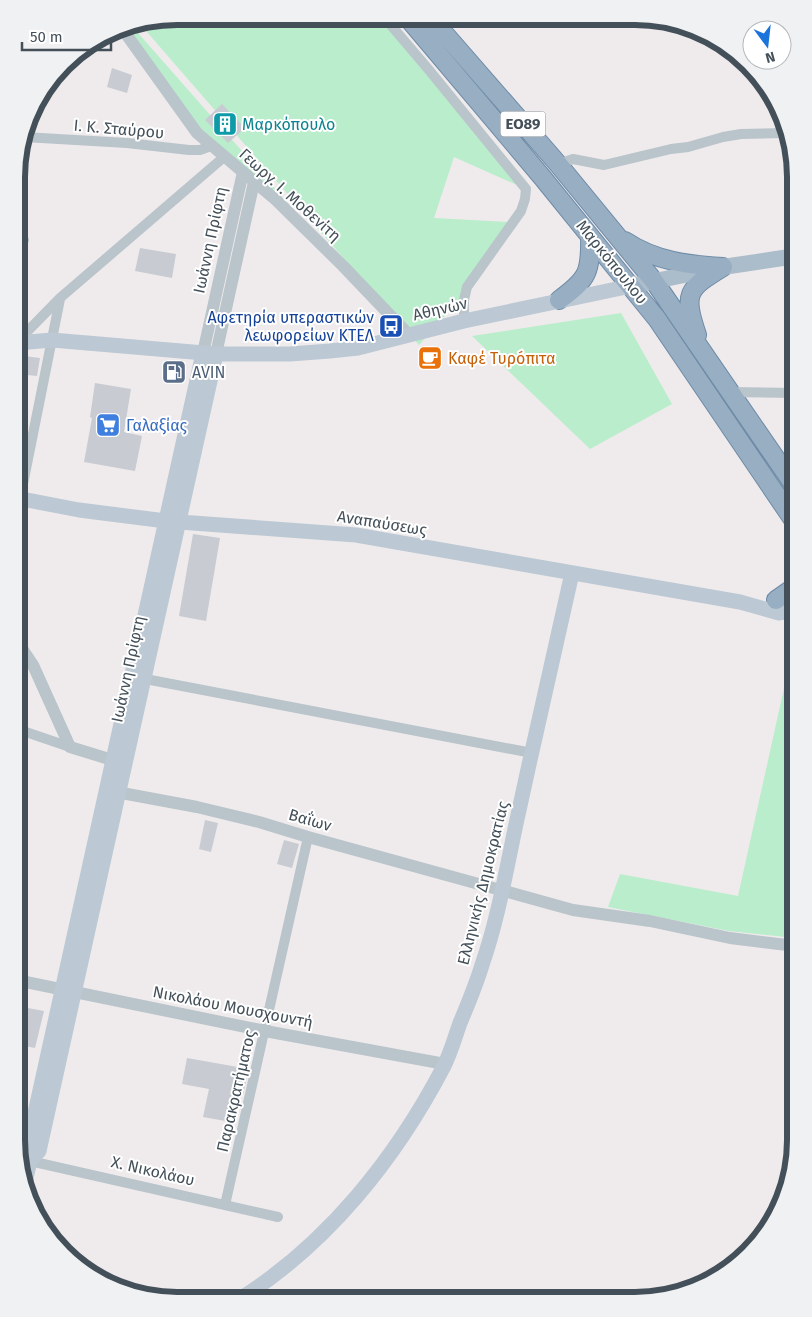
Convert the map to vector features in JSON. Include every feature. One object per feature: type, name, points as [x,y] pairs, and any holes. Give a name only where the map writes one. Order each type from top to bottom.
[{"type":"highway","name":"Μαρκόπουλου","points":[[414,25],[632,286],[657,319],[787,510]]},
{"type":"highway","name":"Μαρκόπουλου","points":[[437,25],[558,164],[654,281],[787,475]]},
{"type":"highway","name":"ΕΟ89","points":[[614,234],[633,246],[661,259],[693,266],[723,267]]},
{"type":"highway","points":[[560,300],[578,286],[588,272],[591,261],[590,236]]},
{"type":"highway","points":[[702,349],[691,315],[690,296],[692,289],[700,281],[723,267]]},
{"type":"highway","points":[[777,607],[787,596]]},
{"type":"main road","name":"ΕΟ89","points":[[632,286],[723,267],[787,257]]},
{"type":"main road","name":"Αθηνών","points":[[25,342],[52,340],[209,353],[282,354],[330,351],[358,348],[464,321],[632,286]]},
{"type":"main road","name":"Ιωάννη Πρίφτη","points":[[26,1159],[40,1151],[68,991],[209,353]]},
{"type":"main road","name":"Αναπαύσεως","points":[[25,500],[79,510],[172,521],[356,535],[740,602],[787,608]]},
{"type":"main road","name":"Ιωάννη Πρίφτη","points":[[138,677],[148,598],[172,521]]},
{"type":"main road","name":"Ελληνικής Δημοκρατίας","points":[[250,1292],[278,1273],[298,1256],[326,1231],[348,1206],[374,1174],[412,1121],[444,1064],[483,965],[503,890],[572,573]]},
{"type":"main road","points":[[777,607],[787,600]]},
{"type":"street","points":[[391,25],[453,98],[526,189],[521,211],[467,287],[464,300],[464,321]]},
{"type":"street","name":"Γεωργ. Ι. Μοθενίτη","points":[[126,34],[197,133],[276,200],[408,334]]},
{"type":"street","points":[[558,164],[573,159],[604,164],[688,147],[723,136],[780,133]]},
{"type":"street","name":"Ι. Κ. Σταύρου","points":[[31,137],[127,143],[190,150],[200,150],[211,146]]},
{"type":"street","points":[[25,334],[60,298],[224,157]]},
{"type":"street","name":"Ιωάννη Πρίφτη","points":[[209,353],[243,172]]},
{"type":"street","name":"Ιωάννη Πρίφτη","points":[[209,353],[254,182]]},
{"type":"street","points":[[25,470],[60,298]]},
{"type":"street","points":[[730,392],[787,393]]},
{"type":"street","points":[[777,607],[787,613]]},
{"type":"street","points":[[25,654],[33,665],[70,747]]},
{"type":"street","points":[[138,677],[532,752]]},
{"type":"street","points":[[25,732],[119,762]]},
{"type":"street","name":"Βαΐων","points":[[113,791],[197,807],[259,822],[573,910],[650,922],[730,938],[787,945]]},
{"type":"street","name":"Παρακρατήματος","points":[[225,1205],[308,837]]},
{"type":"street","name":"Νικολάου Μουσχουντή","points":[[25,982],[444,1064]]},
{"type":"street","name":"Χ. Νικολάου","points":[[27,1160],[278,1217]]},
{"type":"green space","points":[[167,25],[388,25],[526,189],[454,157],[434,218],[508,222],[466,292],[419,345],[144,29]]},
{"type":"green space","points":[[136,31],[343,266],[211,146],[128,33]]},
{"type":"green space","points":[[621,313],[672,404],[590,449],[472,336]]},
{"type":"green space","points":[[787,675],[787,937],[729,931],[608,907],[620,874],[738,896]]},
{"type":"building","points":[[112,68],[132,75],[127,93],[107,87]]},
{"type":"building","name":"Μαρκόπουλο","points":[[222,104],[245,128],[228,143],[205,120]]},
{"type":"building","points":[[140,248],[176,254],[172,278],[135,271]]},
{"type":"building","points":[[25,356],[40,358],[37,376],[25,375]]},
{"type":"building","name":"AVIN","points":[[166,362],[186,366],[183,381],[163,378]]},
{"type":"building","name":"Γαλαξίας","points":[[95,383],[131,389],[124,432],[142,436],[135,471],[84,462],[92,418],[90,417]]},
{"type":"building","points":[[193,534],[220,538],[206,621],[179,616]]},
{"type":"building","points":[[205,820],[218,823],[211,852],[199,849]]},
{"type":"building","points":[[284,840],[299,844],[292,868],[277,864]]},
{"type":"building","points":[[28,1008],[44,1011],[35,1048],[25,1046],[25,1020]]},
{"type":"building","points":[[187,1058],[249,1069],[243,1095],[236,1094],[231,1122],[203,1117],[209,1089],[182,1084]]},
{"type":"place","name":"Μαρκόπουλο","points":[[225,124]]},
{"type":"place","name":"Αφετηρία υπεραστικών λεωφορείων ΚΤΕΛ","points":[[391,326]]},
{"type":"place","name":"Καφέ Τυρóπιτα","points":[[430,358]]},
{"type":"place","name":"AVIN","points":[[174,372]]},
{"type":"place","name":"Γαλαξίας","points":[[108,425]]}]
